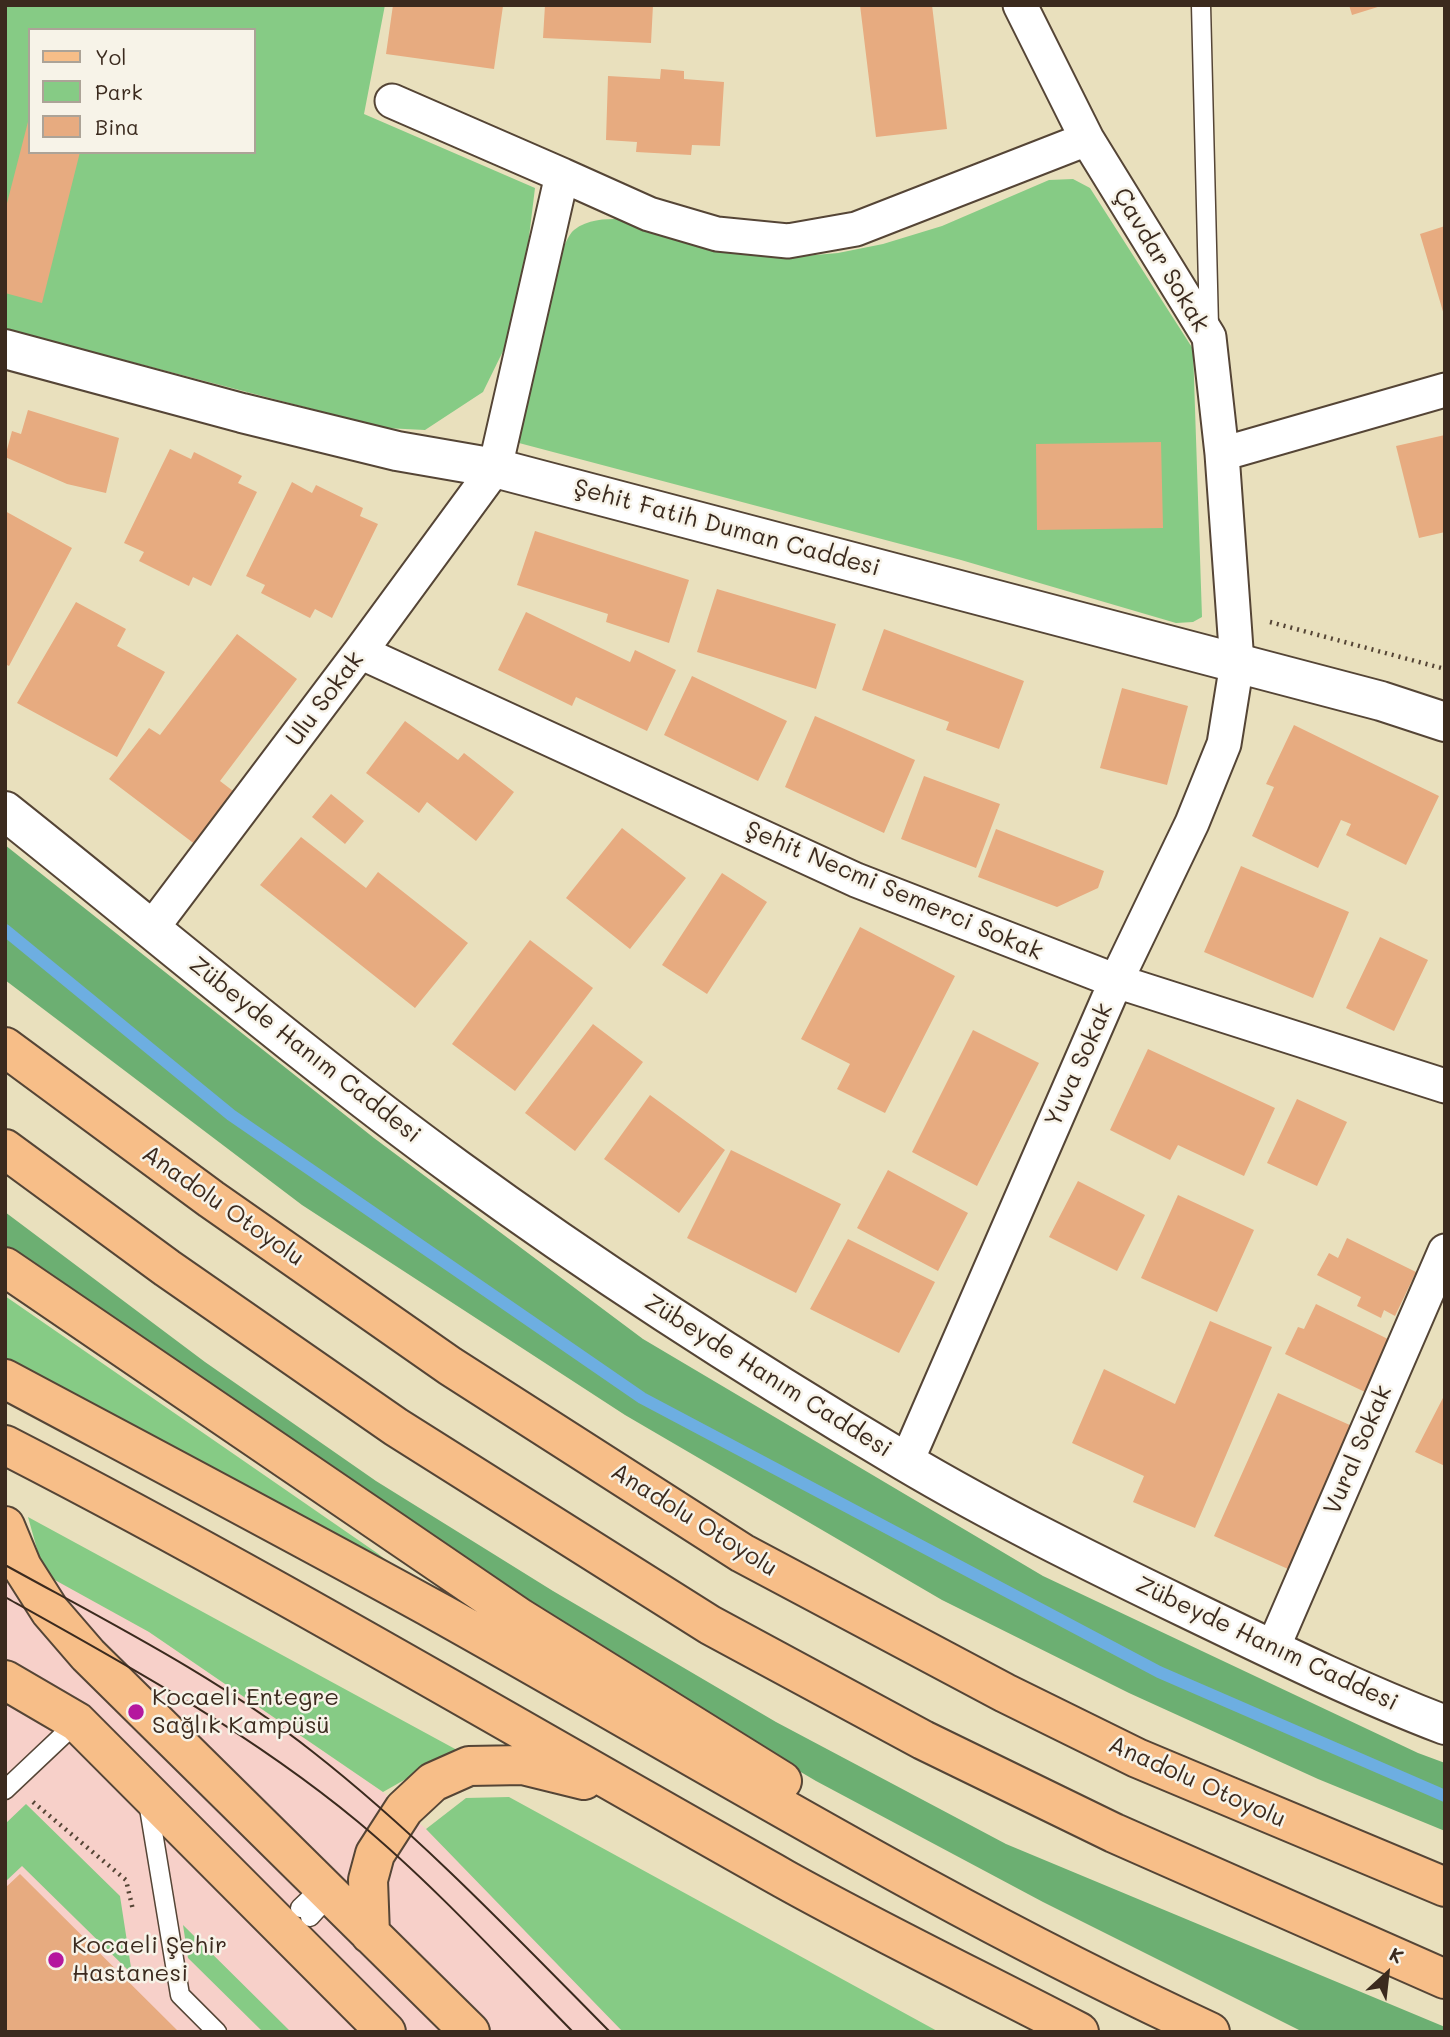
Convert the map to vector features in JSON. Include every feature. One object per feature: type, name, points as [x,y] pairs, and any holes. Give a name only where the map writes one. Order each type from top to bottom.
[{"type":"main road","name":"Anadolu Otoyolu","points":[[5,1047],[211,1199],[450,1366],[742,1553],[1005,1693],[1137,1758],[1445,1886]]},
{"type":"main road","points":[[5,1149],[167,1268],[396,1427],[710,1625],[923,1740],[1114,1833],[1445,1979]]},
{"type":"main road","points":[[5,1267],[520,1618],[1120,1990]]},
{"type":"main road","points":[[5,1379],[442,1614],[790,1815],[1120,1990],[1210,2032]]},
{"type":"main road","points":[[5,1445],[108,1498],[430,1676],[788,1881],[1079,2032]]},
{"type":"main road","points":[[5,1526],[22,1567],[50,1611],[72,1637],[316,1902],[370,1934],[470,2032]]},
{"type":"main road","points":[[5,1680],[77,1722],[386,2032]]},
{"type":"main road","points":[[370,1934],[368,1881],[375,1854],[404,1809],[433,1782],[469,1766],[523,1765],[574,1775],[674,1816]]},
{"type":"street","name":"Çavdar Sokak","points":[[1020,5],[1087,139],[1209,337],[1223,454],[1237,663]]},
{"type":"street","points":[[392,100],[649,214],[717,234],[788,241],[856,229],[1087,139]]},
{"type":"street","points":[[495,468],[562,175]]},
{"type":"street","name":"Şehit Fatih Duman Caddesi","points":[[5,349],[242,413],[397,451],[495,468],[1381,701],[1445,722]]},
{"type":"street","points":[[1223,454],[1445,390]]},
{"type":"street","name":"Ulu Sokak","points":[[152,928],[495,468]]},
{"type":"street","name":"Şehit Necmi Semerci Sokak","points":[[360,652],[856,880],[1116,981],[1445,1086]]},
{"type":"street","name":"Yuva Sokak","points":[[906,1462],[1116,981],[1192,823],[1224,744],[1237,663]]},
{"type":"street","name":"Zübeyde Hanım Caddesi","points":[[5,811],[264,1021],[457,1169],[671,1318],[906,1462],[1041,1535],[1272,1650],[1382,1701],[1445,1725]]},
{"type":"street","name":"Vural Sokak","points":[[1272,1650],[1445,1251]]},
{"type":"lane","points":[[1201,5],[1209,337]]},
{"type":"lane","points":[[8,1787],[77,1722]]},
{"type":"lane","points":[[146,1792],[180,1994],[217,2032]]},
{"type":"path","points":[[1234,613],[1445,669]]},
{"type":"path","points":[[8,1787],[126,1880],[135,1917]]},
{"type":"shaded area","name":"Kocaeli Entegre Sağlık Kampüsü","points":[[5,1551],[149,1632],[383,1792],[426,1829],[466,1798],[939,2032],[5,2032]]},
{"type":"green space","points":[[5,5],[385,5],[364,114],[535,188],[527,253],[507,343],[483,392],[425,430],[385,428],[5,329]]},
{"type":"green space","points":[[1073,179],[1090,188],[1193,349],[1202,617],[1193,622],[1176,623],[961,560],[519,443],[541,330],[557,266],[574,230],[585,224],[620,219],[765,254],[804,256],[838,253],[883,244],[942,226],[1049,180]]},
{"type":"green space","points":[[5,845],[374,1138],[643,1339],[1043,1576],[1418,1753],[1445,1763],[1445,1831],[1318,1779],[1129,1693],[942,1600],[625,1415],[302,1205],[5,980]]},
{"type":"green space","points":[[5,1212],[205,1362],[376,1481],[553,1591],[776,1722],[1006,1844],[1445,2027],[1445,2032],[1303,2032],[1043,1902],[816,1781],[524,1608],[5,1252]]},
{"type":"green space","points":[[5,1296],[377,1553],[444,1605],[5,1363]]},
{"type":"green space","points":[[28,1517],[457,1750],[383,1792],[149,1632],[44,1574]]},
{"type":"green space","points":[[509,1797],[939,2032],[623,2032],[426,1829],[466,1798]]},
{"type":"green space","points":[[26,1804],[120,1896],[132,1974],[22,1866],[5,1882],[5,1824]]},
{"type":"green space","points":[[183,1925],[291,2032],[263,2032],[188,1958]]},
{"type":"building","points":[[393,5],[503,6],[494,69],[386,54]]},
{"type":"building","points":[[545,5],[653,5],[651,43],[543,38]]},
{"type":"building","points":[[860,5],[932,5],[947,129],[876,137]]},
{"type":"building","points":[[1349,5],[1380,5],[1381,6],[1352,15]]},
{"type":"building","points":[[661,69],[684,71],[684,79],[724,82],[720,146],[692,145],[691,155],[636,152],[637,142],[606,140],[608,76],[660,79]]},
{"type":"building","points":[[28,122],[28,154],[79,154],[42,303],[5,293],[5,211]]},
{"type":"building","points":[[1445,226],[1445,315],[1444,315],[1420,234]]},
{"type":"building","points":[[28,410],[119,438],[106,493],[67,484],[5,457],[12,431],[21,434]]},
{"type":"building","points":[[1445,435],[1445,532],[1419,538],[1396,446]]},
{"type":"building","points":[[1161,442],[1163,528],[1037,530],[1036,444]]},
{"type":"building","points":[[170,449],[191,459],[194,452],[242,476],[238,483],[257,492],[211,586],[193,577],[189,586],[139,561],[144,552],[124,543]]},
{"type":"building","points":[[292,482],[312,493],[316,485],[363,508],[360,516],[378,524],[332,618],[315,609],[310,618],[261,593],[265,585],[246,576]]},
{"type":"building","points":[[5,511],[72,548],[9,666],[5,664]]},
{"type":"building","points":[[535,531],[689,580],[669,643],[606,622],[608,614],[517,585]]},
{"type":"building","points":[[717,589],[836,624],[816,689],[697,652]]},
{"type":"building","points":[[76,602],[126,629],[117,646],[165,672],[117,757],[17,703]]},
{"type":"building","points":[[526,612],[630,662],[635,650],[676,670],[647,731],[576,697],[572,706],[498,670]]},
{"type":"building","points":[[884,629],[1024,681],[999,749],[946,730],[949,722],[862,690]]},
{"type":"building","points":[[237,634],[297,679],[220,781],[237,794],[196,845],[109,779],[149,728],[160,735]]},
{"type":"building","points":[[692,676],[787,721],[758,781],[664,735]]},
{"type":"building","points":[[1122,688],[1188,706],[1167,785],[1100,768]]},
{"type":"building","points":[[815,716],[915,760],[884,833],[785,787]]},
{"type":"building","points":[[405,721],[458,760],[464,753],[514,792],[476,841],[427,802],[419,813],[366,773]]},
{"type":"building","points":[[1294,725],[1439,796],[1406,865],[1346,835],[1351,824],[1341,820],[1318,868],[1252,836],[1274,787],[1266,784]]},
{"type":"building","points":[[924,776],[1000,804],[976,868],[901,839]]},
{"type":"building","points":[[331,794],[364,821],[345,844],[312,817]]},
{"type":"building","points":[[622,828],[686,878],[630,949],[566,898]]},
{"type":"building","points":[[996,829],[1104,871],[1098,888],[1057,907],[978,877]]},
{"type":"building","points":[[301,837],[366,888],[378,872],[468,943],[415,1008],[260,885]]},
{"type":"building","points":[[1241,866],[1349,912],[1313,998],[1204,952]]},
{"type":"building","points":[[722,873],[767,902],[707,994],[662,965]]},
{"type":"building","points":[[860,927],[955,976],[885,1113],[837,1089],[850,1064],[801,1039]]},
{"type":"building","points":[[1380,937],[1428,960],[1394,1031],[1346,1008]]},
{"type":"building","points":[[530,940],[593,988],[515,1091],[452,1044]]},
{"type":"building","points":[[593,1024],[643,1062],[575,1151],[525,1113]]},
{"type":"building","points":[[973,1030],[1039,1063],[977,1186],[912,1152]]},
{"type":"building","points":[[1148,1049],[1275,1108],[1244,1176],[1178,1145],[1170,1160],[1110,1130]]},
{"type":"building","points":[[650,1095],[725,1150],[679,1213],[604,1159]]},
{"type":"building","points":[[1297,1099],[1347,1122],[1317,1186],[1267,1163]]},
{"type":"building","points":[[731,1150],[841,1204],[796,1293],[687,1238]]},
{"type":"building","points":[[888,1170],[968,1213],[938,1271],[857,1228]]},
{"type":"building","points":[[1078,1181],[1145,1215],[1117,1271],[1049,1237]]},
{"type":"building","points":[[1178,1195],[1254,1230],[1217,1312],[1141,1278]]},
{"type":"building","points":[[1347,1238],[1416,1272],[1395,1316],[1384,1310],[1381,1318],[1357,1306],[1361,1297],[1317,1275],[1329,1253],[1338,1258]]},
{"type":"building","points":[[848,1239],[935,1282],[899,1353],[810,1309]]},
{"type":"building","points":[[1316,1304],[1390,1340],[1365,1392],[1285,1354],[1298,1327],[1304,1329]]},
{"type":"building","points":[[1210,1321],[1272,1347],[1195,1528],[1133,1502],[1144,1476],[1072,1443],[1104,1369],[1175,1404]]},
{"type":"building","points":[[1278,1393],[1352,1426],[1288,1569],[1214,1536]]},
{"type":"building","points":[[1445,1394],[1445,1466],[1415,1452]]},
{"type":"building","name":"Kocaeli Şehir Hastanesi","points":[[20,1874],[179,2032],[5,2032],[5,1888]]},
{"type":"waterway","points":[[5,930],[231,1115],[642,1398],[1159,1672],[1445,1796]]},
{"type":"tram line","points":[[5,1565],[202,1676],[313,1752],[429,1852],[610,2032]]},
{"type":"tram line","points":[[5,1597],[186,1701],[274,1758],[316,1789],[413,1871],[573,2032]]},
{"type":"place","name":"Kocaeli Entegre Sağlık Kampüsü","points":[[136,1712]]},
{"type":"place","name":"Kocaeli Şehir Hastanesi","points":[[56,1960]]}]
